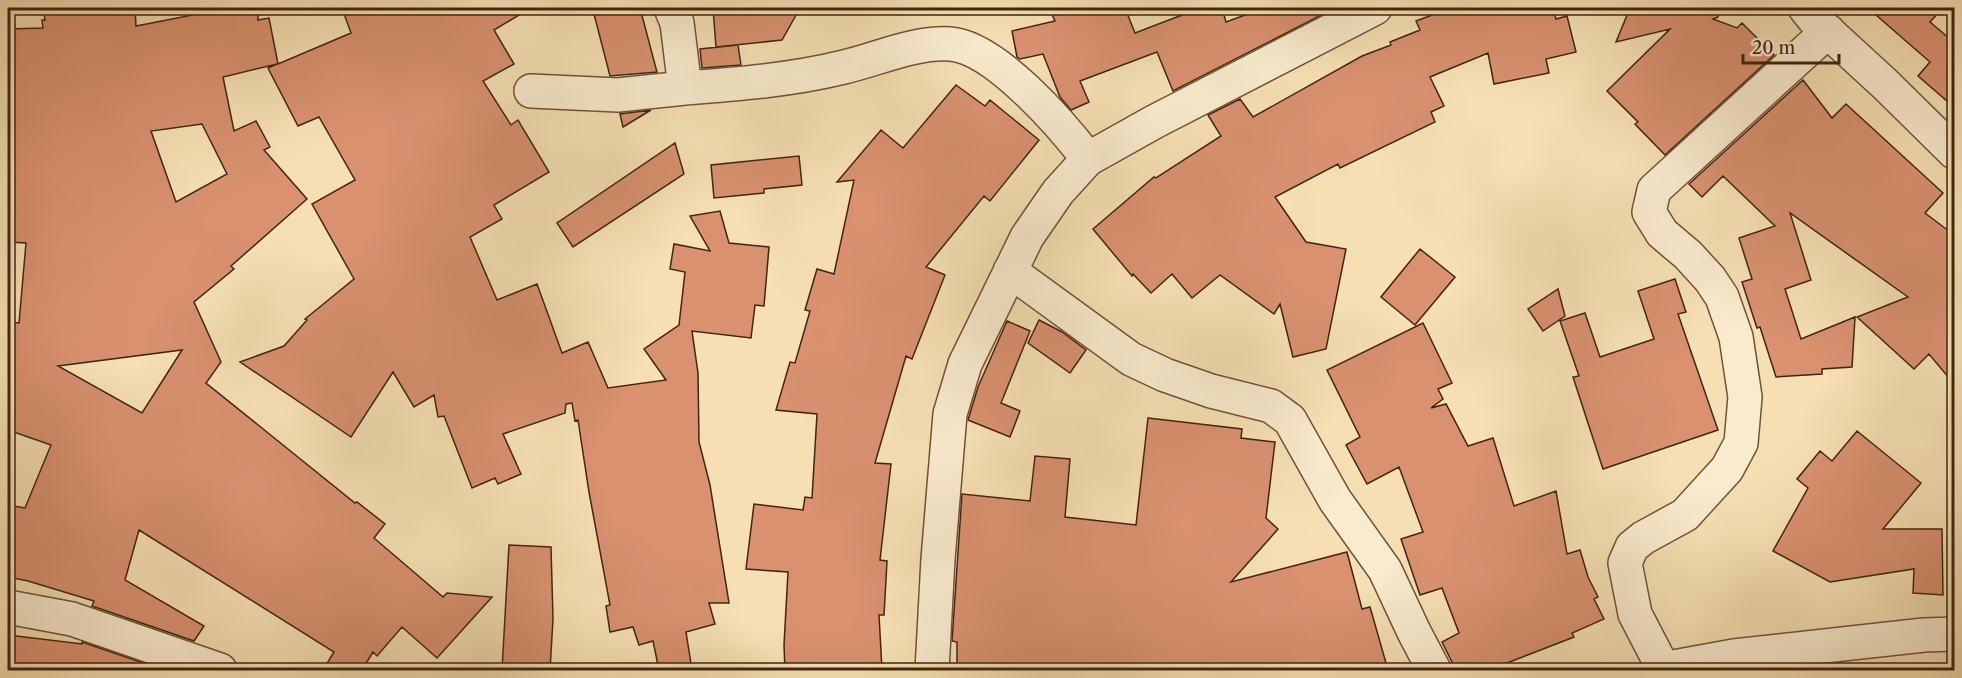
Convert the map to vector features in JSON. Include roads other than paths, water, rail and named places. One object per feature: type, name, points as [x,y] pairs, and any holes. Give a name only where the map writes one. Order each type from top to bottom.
[{"type":"street","points":[[670,8],[677,23],[686,88]]},
{"type":"street","points":[[932,670],[938,559],[950,414],[965,364],[1027,237],[1058,192],[1088,159],[1154,122],[1375,8]]},
{"type":"street","points":[[1805,8],[1954,152]]},
{"type":"street","points":[[1828,31],[1654,190],[1649,212],[1662,233],[1688,255],[1710,279],[1722,297],[1736,337],[1745,397],[1741,442],[1727,469],[1685,515],[1643,538],[1632,547],[1625,563],[1635,614],[1660,669],[1734,656],[1924,635],[1954,634]]},
{"type":"street","points":[[531,91],[618,95],[784,79],[843,68],[918,46],[952,44],[983,55],[1011,76],[1069,134],[1088,159]]},
{"type":"street","points":[[1010,271],[1131,358],[1165,375],[1212,391],[1271,406],[1290,420],[1335,500],[1385,570],[1434,670]]},
{"type":"street","points":[[8,607],[72,619],[220,670]]}]
